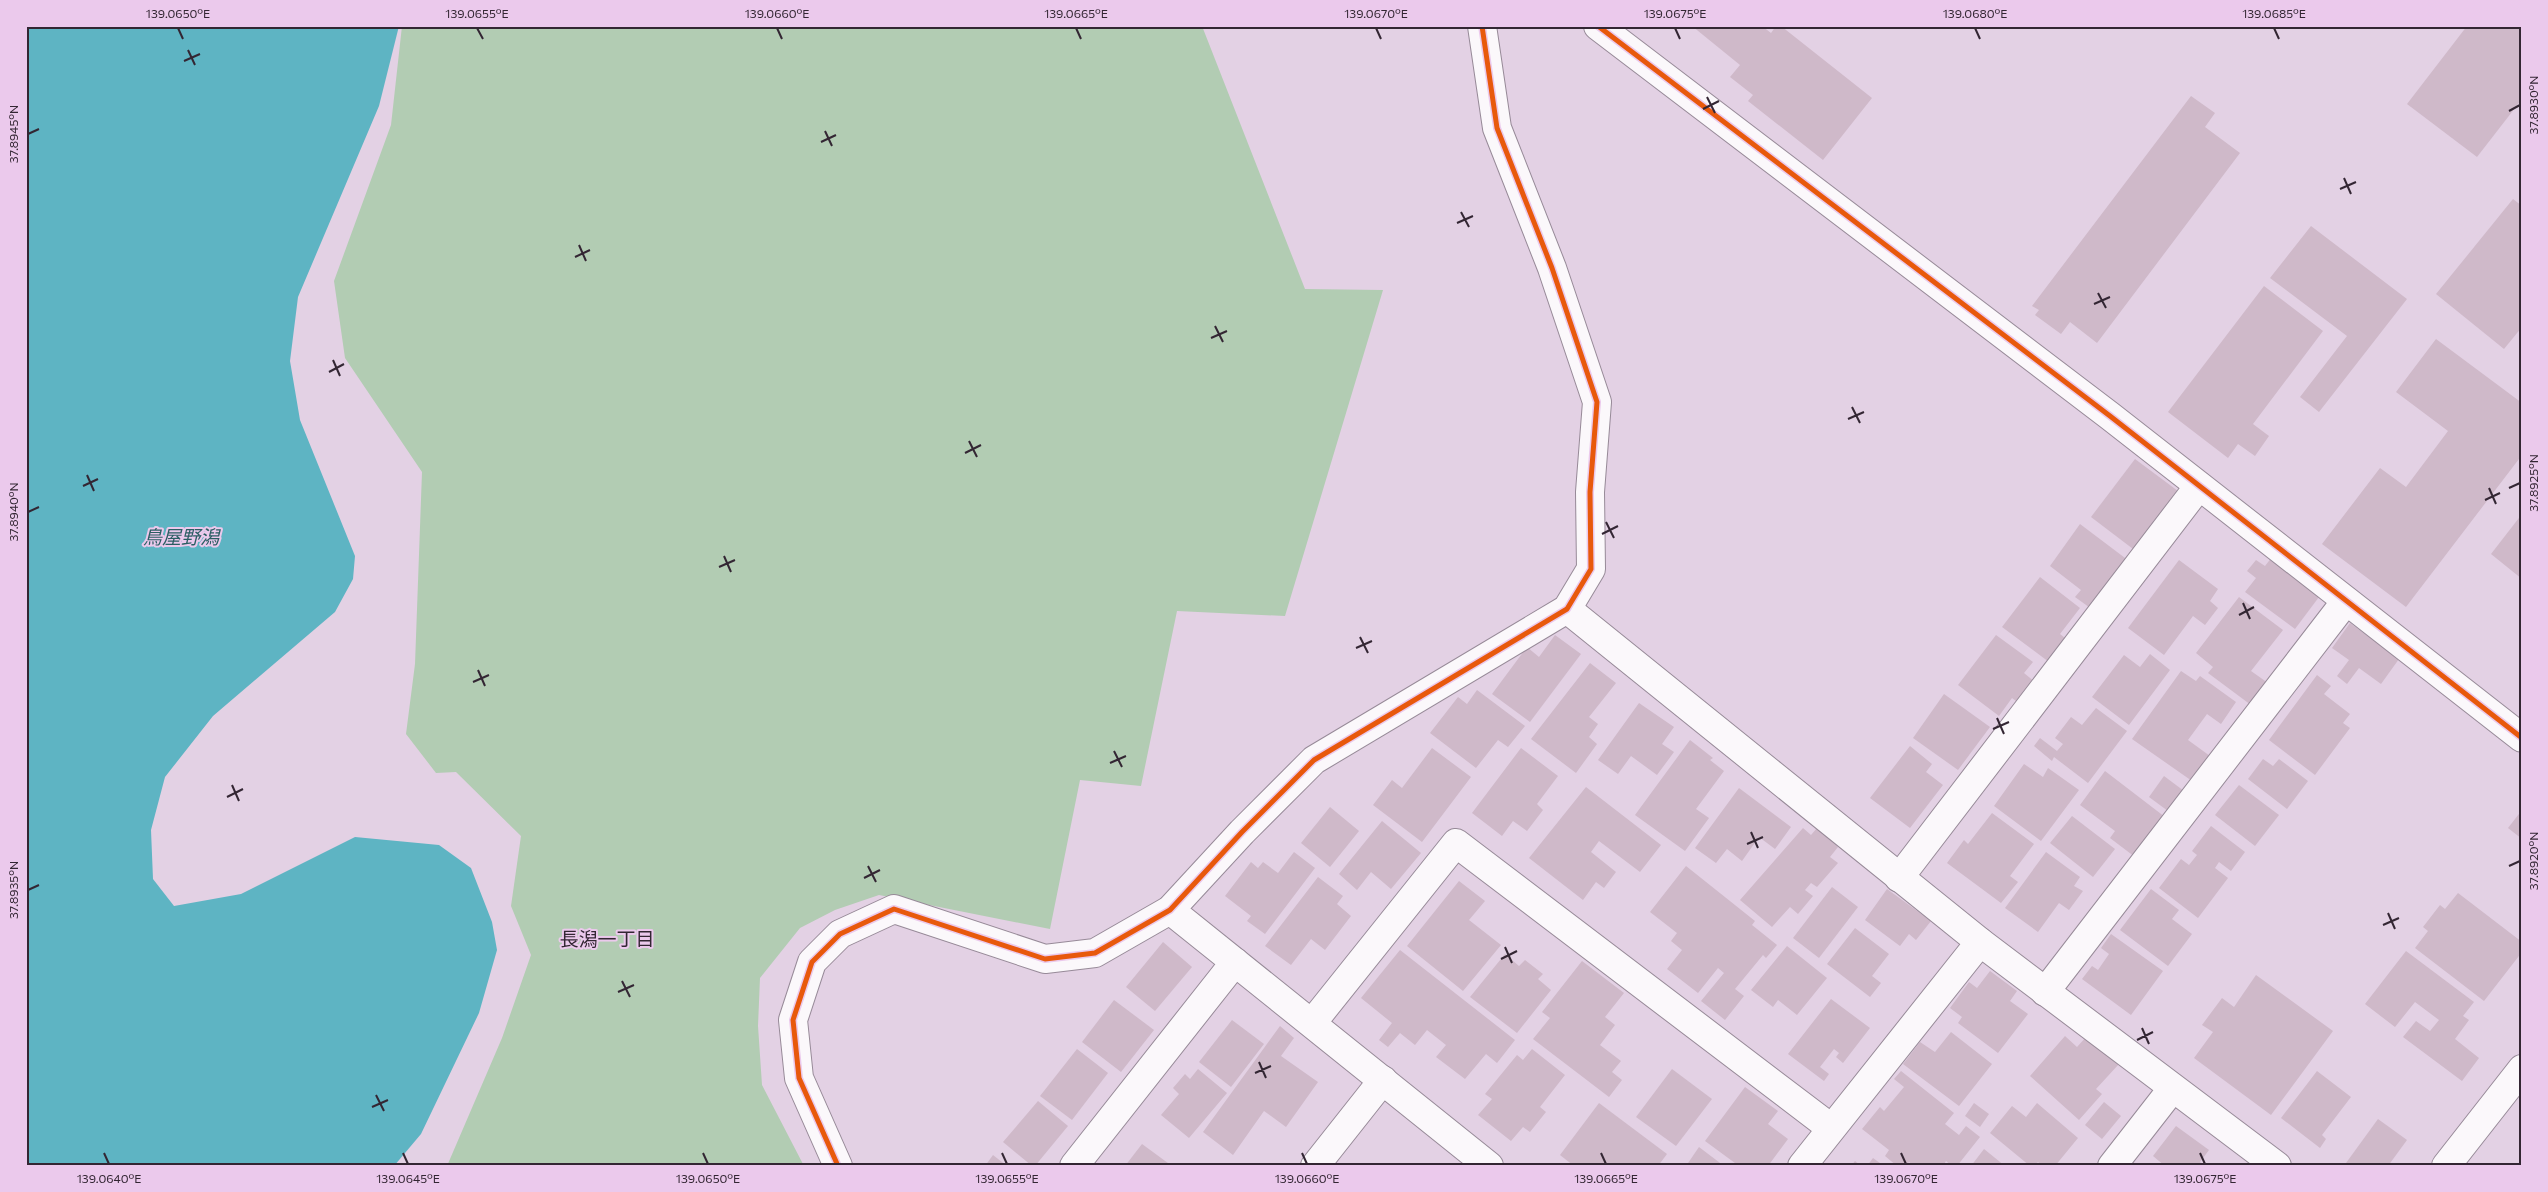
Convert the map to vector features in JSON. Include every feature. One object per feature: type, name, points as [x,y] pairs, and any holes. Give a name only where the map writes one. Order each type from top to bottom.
[{"type":"street","points":[[838,1166],[798,1078],[793,1020],[812,962],[840,934],[894,909],[1045,959],[1094,953],[1170,910],[1242,832],[1314,760],[1566,609],[1592,569],[1590,492],[1596,402],[1552,268],[1497,128],[1482,26]]},
{"type":"street","points":[[1614,31],[2522,738]]},
{"type":"street","points":[[1899,878],[2199,486]]},
{"type":"street","points":[[2045,992],[2346,601]]},
{"type":"street","points":[[1566,609],[1980,942],[2172,1089],[2277,1166]]},
{"type":"street","points":[[1312,1023],[1456,844],[1831,1128]]},
{"type":"street","points":[[1170,910],[1489,1166]]},
{"type":"street","points":[[1802,1166],[1980,942]]},
{"type":"street","points":[[1074,1166],[1234,962]]},
{"type":"street","points":[[2446,1166],[2522,1069]]},
{"type":"street","points":[[1315,1166],[1383,1080]]},
{"type":"street","points":[[2112,1166],[2172,1089]]},
{"type":"green space","points":[[402,26],[1202,26],[1305,289],[1383,290],[1285,616],[1177,611],[1141,786],[1080,780],[1050,929],[879,895],[835,910],[800,928],[760,978],[758,1026],[762,1085],[804,1166],[447,1166],[502,1038],[531,955],[511,906],[521,836],[456,772],[436,773],[406,734],[415,664],[422,472],[345,358],[334,281],[391,125]]},
{"type":"water","name":"鳥屋野潟","points":[[26,26],[399,26],[379,106],[298,297],[290,361],[300,420],[355,556],[353,579],[335,612],[213,716],[165,777],[151,830],[153,879],[174,906],[241,894],[355,837],[439,845],[471,868],[492,922],[497,950],[479,1013],[421,1134],[394,1166],[26,1166]]},
{"type":"building","points":[[1692,26],[1762,26],[1771,33],[1776,26],[1781,26],[1872,98],[1823,160],[1748,101],[1753,95],[1730,77],[1740,65]]},
{"type":"building","points":[[2467,26],[2522,26],[2522,99],[2477,157],[2407,104]]},
{"type":"building","points":[[2191,96],[2215,113],[2205,127],[2240,153],[2097,343],[2070,322],[2061,334],[2035,315],[2039,310],[2032,306]]},
{"type":"building","points":[[2513,199],[2522,206],[2522,327],[2504,349],[2436,294]]},
{"type":"building","points":[[2311,226],[2407,299],[2319,412],[2300,397],[2347,336],[2270,278]]},
{"type":"building","points":[[2264,286],[2323,331],[2253,424],[2269,436],[2255,456],[2238,444],[2228,458],[2168,412]]},
{"type":"building","points":[[2436,339],[2522,403],[2522,455],[2406,607],[2322,544],[2380,468],[2406,487],[2448,431],[2396,392]]},
{"type":"building","points":[[2135,459],[2182,494],[2137,552],[2091,517]]},
{"type":"building","points":[[2522,514],[2522,579],[2491,554]]},
{"type":"building","points":[[2080,524],[2129,561],[2093,610],[2075,597],[2081,590],[2050,566]]},
{"type":"building","points":[[2272,557],[2322,593],[2295,629],[2245,592],[2256,578],[2247,571],[2256,560],[2265,566]]},
{"type":"building","points":[[2179,560],[2218,589],[2210,601],[2218,608],[2205,625],[2193,616],[2164,655],[2128,628]]},
{"type":"building","points":[[2040,577],[2080,608],[2060,634],[2070,642],[2053,665],[2002,627]]},
{"type":"building","points":[[2239,597],[2283,630],[2251,671],[2268,683],[2251,705],[2208,673],[2213,667],[2196,653]]},
{"type":"building","points":[[2350,623],[2399,659],[2381,684],[2359,668],[2347,684],[2337,676],[2349,660],[2332,648]]},
{"type":"building","points":[[1555,635],[1581,654],[1530,722],[1492,694],[1527,647],[1539,657]]},
{"type":"building","points":[[1996,635],[2033,662],[2024,673],[2036,683],[2020,704],[2012,698],[1999,716],[1958,685]]},
{"type":"building","points":[[2150,654],[2170,670],[2129,725],[2092,697],[2124,655],[2140,667]]},
{"type":"building","points":[[1590,663],[1616,683],[1589,717],[1598,724],[1589,737],[1597,744],[1576,773],[1531,739]]},
{"type":"building","points":[[2181,671],[2196,681],[2200,676],[2236,702],[2221,724],[2207,714],[2188,740],[2210,756],[2192,781],[2132,739]]},
{"type":"building","points":[[2317,675],[2331,686],[2324,694],[2350,714],[2343,723],[2350,728],[2315,775],[2269,740]]},
{"type":"building","points":[[1477,690],[1525,726],[1508,747],[1498,740],[1476,768],[1430,733],[1458,697],[1467,704]]},
{"type":"building","points":[[1944,694],[1990,727],[1958,770],[1913,738]]},
{"type":"building","points":[[1639,703],[1674,727],[1662,744],[1674,752],[1657,775],[1631,756],[1618,774],[1598,760]]},
{"type":"building","points":[[2096,708],[2127,731],[2088,783],[2054,757],[2052,761],[2034,746],[2040,738],[2057,751],[2063,744],[2055,738],[2071,717],[2082,725]]},
{"type":"building","points":[[1690,740],[1713,758],[1710,760],[1724,771],[1696,809],[1709,818],[1685,851],[1635,815]]},
{"type":"building","points":[[1910,746],[1932,764],[1926,772],[1943,785],[1910,828],[1870,798]]},
{"type":"building","points":[[1432,748],[1471,777],[1422,842],[1373,805],[1392,780],[1402,788]]},
{"type":"building","points":[[1521,748],[1558,776],[1537,804],[1543,810],[1527,831],[1513,821],[1502,836],[1472,813]]},
{"type":"building","points":[[2263,759],[2273,766],[2279,759],[2308,781],[2287,809],[2248,779]]},
{"type":"building","points":[[2024,764],[2043,777],[2048,768],[2079,790],[2041,841],[1994,806]]},
{"type":"building","points":[[2105,771],[2165,817],[2135,857],[2110,838],[2115,831],[2080,805]]},
{"type":"building","points":[[2164,776],[2184,791],[2168,811],[2149,797]]},
{"type":"building","points":[[2239,785],[2279,815],[2255,846],[2215,815]]},
{"type":"building","points":[[1586,787],[1661,845],[1640,872],[1599,841],[1591,852],[1616,872],[1604,888],[1596,882],[1583,900],[1529,858]]},
{"type":"building","points":[[1739,788],[1791,827],[1775,849],[1759,837],[1742,861],[1727,849],[1716,863],[1695,848]]},
{"type":"building","points":[[1330,807],[1359,831],[1330,867],[1301,843]]},
{"type":"building","points":[[2522,810],[2522,839],[2508,828]]},
{"type":"building","points":[[1992,813],[2034,844],[2010,876],[2018,882],[2001,903],[1947,863],[1964,840],[1968,844]]},
{"type":"building","points":[[2072,816],[2115,849],[2093,877],[2050,843]]},
{"type":"building","points":[[1382,821],[1421,853],[1391,889],[1371,872],[1357,890],[1339,874]]},
{"type":"building","points":[[2211,826],[2245,852],[2231,871],[2219,862],[2215,868],[2228,878],[2198,918],[2159,888],[2181,859],[2189,865],[2197,855],[2192,851]]},
{"type":"building","points":[[1803,828],[1811,835],[1817,828],[1838,847],[1830,857],[1838,863],[1817,887],[1811,883],[1805,890],[1813,896],[1798,914],[1790,907],[1772,927],[1740,900]]},
{"type":"building","points":[[1294,852],[1315,868],[1265,934],[1247,921],[1251,916],[1225,896],[1251,862],[1258,868],[1263,862],[1278,873]]},
{"type":"building","points":[[2046,852],[2080,877],[2074,886],[2083,891],[2069,910],[2059,903],[2038,932],[2005,908]]},
{"type":"building","points":[[1686,866],[1755,921],[1752,925],[1777,945],[1766,958],[1763,955],[1735,989],[1744,996],[1725,1020],[1701,1001],[1724,973],[1718,968],[1698,993],[1667,969],[1682,950],[1671,941],[1677,933],[1650,912]]},
{"type":"building","points":[[1318,877],[1343,896],[1337,904],[1351,916],[1325,950],[1311,939],[1291,965],[1265,946]]},
{"type":"building","points":[[1459,881],[1485,901],[1469,920],[1501,945],[1463,991],[1407,946]]},
{"type":"building","points":[[1832,887],[1858,907],[1819,958],[1793,938]]},
{"type":"building","points":[[1887,889],[1931,921],[1916,940],[1909,934],[1900,946],[1865,920]]},
{"type":"building","points":[[2151,889],[2179,910],[2172,919],[2192,934],[2168,966],[2120,930]]},
{"type":"building","points":[[2458,893],[2522,942],[2522,952],[2484,1001],[2415,948],[2428,931],[2423,927],[2440,905],[2445,909]]},
{"type":"building","points":[[1855,928],[1889,954],[1872,976],[1881,983],[1870,997],[1827,964]]},
{"type":"building","points":[[2111,934],[2163,971],[2131,1015],[2082,979],[2092,966],[2098,970],[2109,954],[2101,948]]},
{"type":"building","points":[[1163,942],[1192,967],[1155,1011],[1126,987]]},
{"type":"building","points":[[1787,946],[1827,978],[1797,1015],[1778,1000],[1773,1007],[1751,990]]},
{"type":"building","points":[[1400,950],[1515,1040],[1497,1063],[1486,1054],[1465,1079],[1436,1057],[1446,1045],[1427,1030],[1415,1045],[1400,1033],[1388,1047],[1379,1040],[1392,1023],[1361,998]]},
{"type":"building","points":[[2406,951],[2474,1002],[2463,1016],[2469,1020],[2455,1039],[2479,1058],[2462,1081],[2403,1037],[2416,1021],[2430,1031],[2439,1020],[2415,1002],[2395,1027],[2365,1004]]},
{"type":"building","points":[[1505,954],[1519,966],[1525,960],[1543,974],[1538,979],[1551,990],[1517,1033],[1470,997]]},
{"type":"building","points":[[1582,961],[1624,993],[1605,1017],[1615,1025],[1600,1045],[1621,1061],[1612,1072],[1622,1080],[1609,1097],[1533,1039],[1550,1018],[1542,1012]]},
{"type":"building","points":[[1990,971],[2017,991],[2010,1001],[2028,1014],[1998,1053],[1958,1023],[1962,1017],[1950,1008],[1969,982],[1977,988]]},
{"type":"building","points":[[2256,975],[2333,1031],[2271,1115],[2194,1058],[2213,1032],[2202,1025],[2222,998],[2234,1007]]},
{"type":"building","points":[[1831,999],[1870,1028],[1843,1063],[1836,1057],[1839,1053],[1834,1049],[1820,1067],[1829,1074],[1824,1081],[1788,1054]]},
{"type":"building","points":[[1114,1000],[1154,1030],[1121,1072],[1082,1042]]},
{"type":"building","points":[[1232,1020],[1264,1044],[1231,1087],[1199,1062]]},
{"type":"building","points":[[1280,1026],[1294,1038],[1281,1056],[1318,1082],[1286,1127],[1264,1111],[1233,1155],[1203,1132]]},
{"type":"building","points":[[1951,1032],[1992,1064],[1959,1106],[1903,1064],[1920,1042],[1935,1052]]},
{"type":"building","points":[[2065,1036],[2077,1047],[2087,1036],[2119,1064],[2096,1089],[2102,1094],[2079,1120],[2030,1076]]},
{"type":"building","points":[[1077,1049],[1108,1073],[1072,1120],[1040,1096]]},
{"type":"building","points":[[1532,1049],[1565,1075],[1540,1107],[1546,1112],[1530,1132],[1523,1127],[1511,1141],[1478,1115],[1492,1099],[1485,1094],[1517,1055],[1523,1060]]},
{"type":"building","points":[[1198,1069],[1227,1093],[1189,1138],[1161,1115],[1179,1094],[1173,1088],[1185,1074],[1190,1079]]},
{"type":"building","points":[[1672,1069],[1712,1099],[1676,1146],[1636,1117]]},
{"type":"building","points":[[1901,1071],[1954,1113],[1945,1124],[1959,1135],[1966,1126],[1980,1137],[1957,1166],[1952,1166],[1946,1161],[1943,1166],[1914,1166],[1909,1162],[1906,1166],[1897,1166],[1885,1156],[1889,1150],[1862,1129],[1880,1107],[1884,1111],[1904,1087],[1894,1079]]},
{"type":"building","points":[[2317,1071],[2351,1097],[2322,1135],[2326,1139],[2320,1148],[2281,1118]]},
{"type":"building","points":[[1745,1087],[1778,1111],[1768,1124],[1788,1139],[1768,1166],[1739,1166],[1705,1141]]},
{"type":"building","points":[[1038,1101],[1068,1126],[1035,1166],[1032,1166],[1003,1142]]},
{"type":"building","points":[[2104,1102],[2121,1116],[2102,1139],[2085,1125]]},
{"type":"building","points":[[1599,1103],[1667,1154],[1658,1166],[1574,1166],[1560,1155]]},
{"type":"building","points":[[1974,1103],[1989,1114],[1980,1127],[1965,1116]]},
{"type":"building","points":[[2037,1103],[2078,1138],[2055,1166],[2042,1166],[2038,1162],[2034,1166],[2030,1166],[1990,1133],[2012,1106],[2026,1117]]},
{"type":"building","points":[[2378,1119],[2407,1140],[2388,1166],[2350,1166],[2346,1163]]},
{"type":"building","points":[[2176,1126],[2209,1150],[2200,1162],[2205,1166],[2165,1166],[2153,1156]]},
{"type":"building","points":[[1142,1144],[1172,1166],[1125,1166]]},
{"type":"building","points":[[1699,1147],[1724,1166],[1686,1166]]},
{"type":"building","points":[[1984,1149],[2005,1166],[1971,1166]]},
{"type":"building","points":[[993,1155],[1007,1166],[985,1166]]},
{"type":"building","points":[[1873,1158],[1884,1166],[1867,1166]]},
{"type":"building","points":[[1855,1161],[1861,1166],[1851,1166]]},
{"type":"cycle path","points":[[838,1166],[799,1078],[793,1020],[812,962],[840,934],[894,909],[1045,959],[1095,953],[1170,910],[1242,832],[1314,760],[1567,609],[1591,569],[1590,492],[1597,402],[1552,268],[1497,128],[1482,26]]},
{"type":"cycle path","points":[[1598,26],[2110,416],[2522,738]]},
{"type":"district","name":"長潟一丁目","points":[[607,938]]}]
